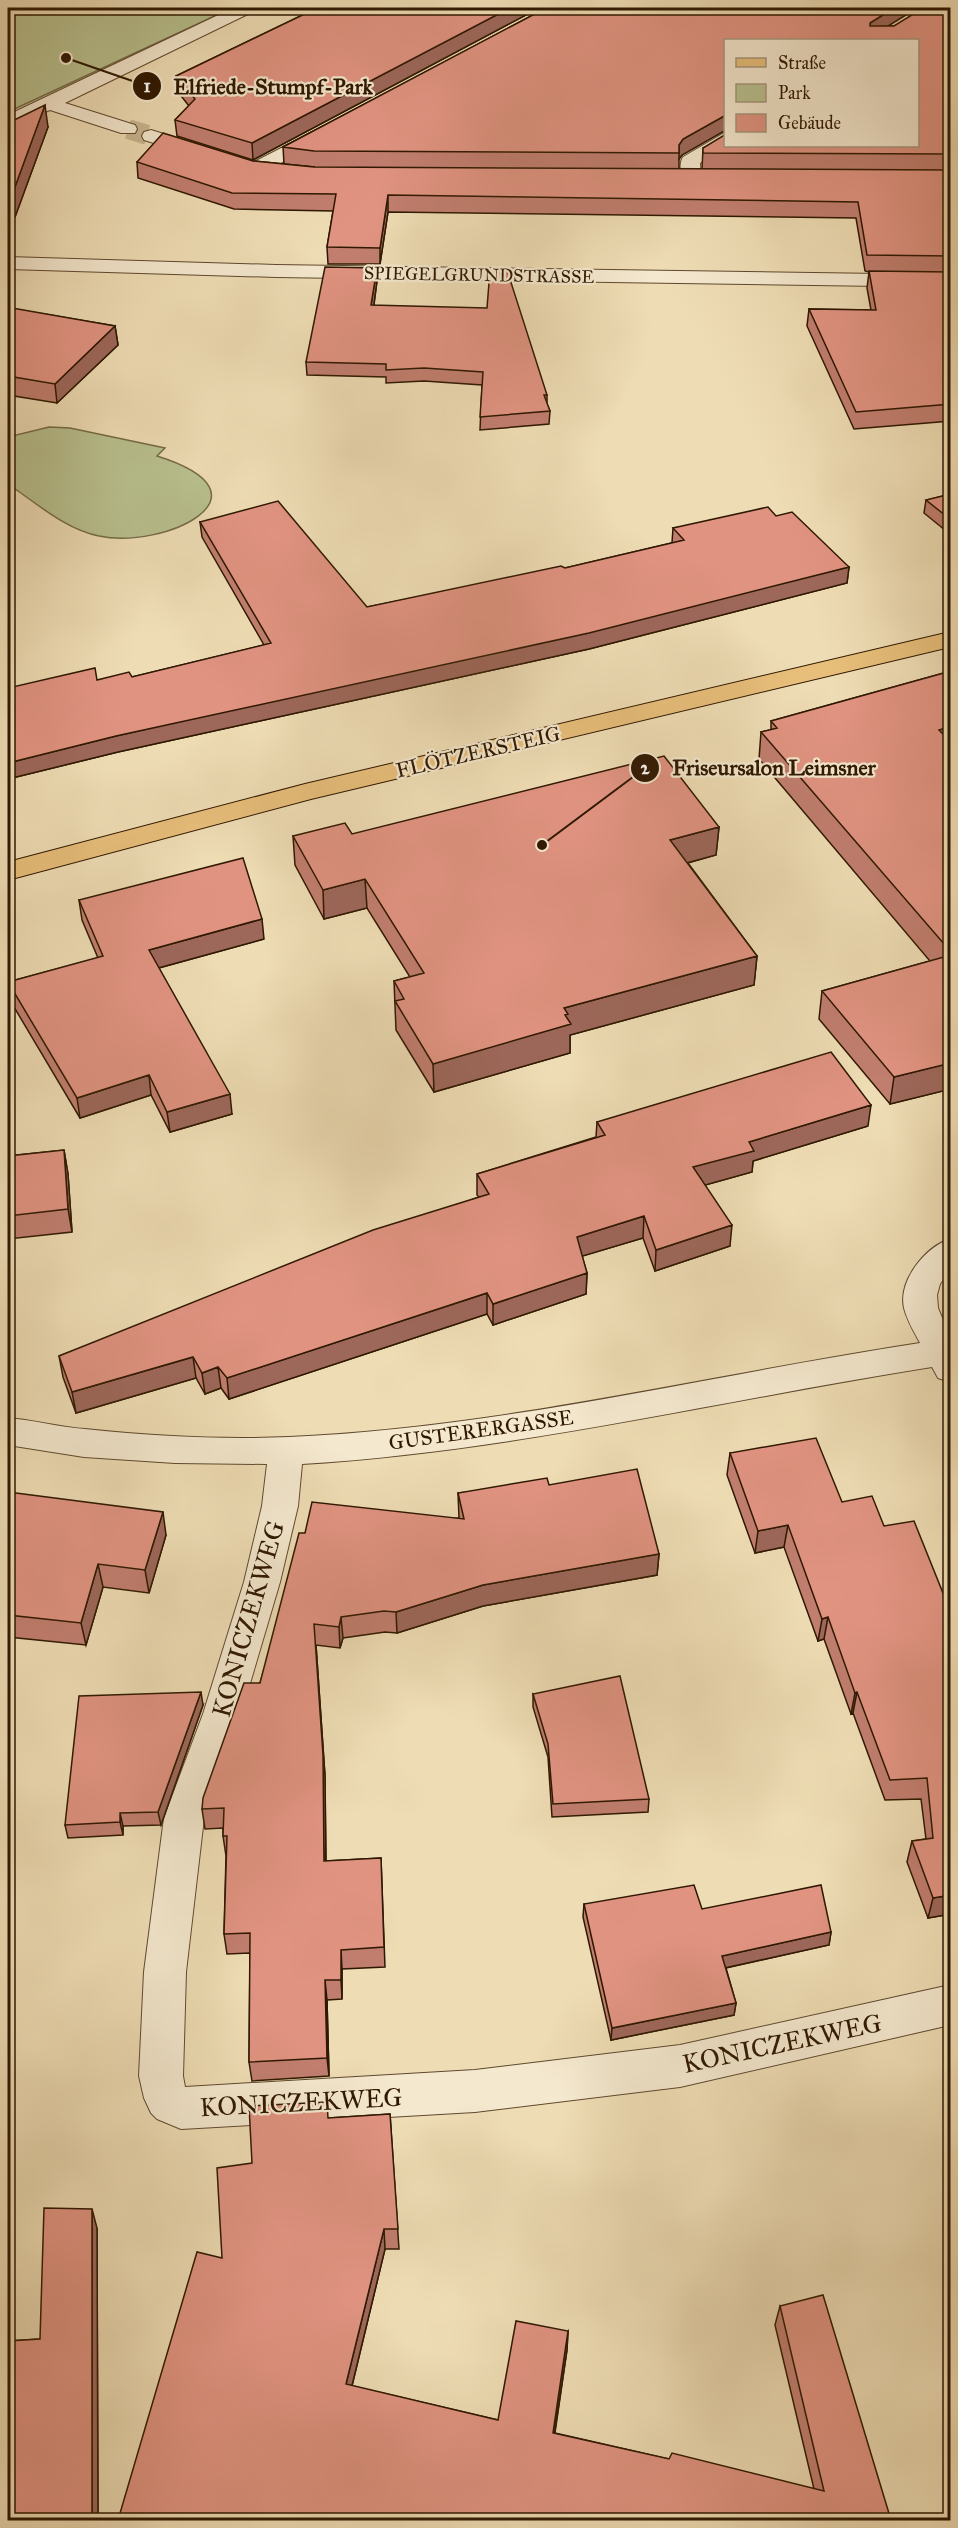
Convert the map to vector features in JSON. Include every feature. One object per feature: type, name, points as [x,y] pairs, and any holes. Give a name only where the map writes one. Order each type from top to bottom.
[{"type":"main road","name":"FLÖTZERSTEIG","points":[[8,871],[305,792],[951,640]]},
{"type":"street","points":[[8,122],[246,8]]},
{"type":"street","points":[[49,104],[128,129]]},
{"type":"street","points":[[255,169],[343,122]]},
{"type":"street","points":[[151,136],[255,169],[285,172]]},
{"type":"street","points":[[691,178],[690,160],[724,139]]},
{"type":"street","points":[[667,177],[714,178]]},
{"type":"street","name":"SPIEGELGRUNDSTRASSE","points":[[8,263],[324,272],[951,281]]},
{"type":"street","points":[[948,1358],[924,1322],[920,1302],[922,1280],[932,1266],[951,1251]]},
{"type":"street","name":"GUSTERERGASSE","points":[[8,1431],[84,1443],[175,1449],[286,1451],[429,1439],[519,1427],[948,1358]]},
{"type":"street","name":"KONICZEKWEG","points":[[286,1451],[280,1506],[262,1582],[222,1714],[184,1818],[165,1972],[161,2076],[162,2088],[172,2104],[181,2109],[227,2107],[475,2091],[584,2079],[680,2066],[951,2005]]},
{"type":"green space","points":[[8,8],[232,8],[8,112]]},
{"type":"green space","points":[[49,427],[70,428],[165,448],[157,456],[193,471],[209,487],[210,502],[198,516],[178,527],[152,535],[125,538],[99,536],[75,528],[8,484],[8,437]]},
{"type":"building","points":[[317,8],[510,8],[252,143],[175,120],[195,99],[176,76]]},
{"type":"building","points":[[546,8],[894,8],[870,23],[870,26],[894,26],[923,8],[951,8],[951,154],[703,153],[703,148],[724,135],[724,147],[919,147],[919,39],[724,39],[724,116],[683,139],[679,145],[679,153],[314,151],[283,147]]},
{"type":"building","points":[[45,105],[12,195],[8,195],[8,123]]},
{"type":"building","points":[[163,133],[253,161],[314,167],[951,170],[951,199],[947,199],[951,213],[951,256],[867,255],[858,202],[388,195],[380,248],[327,247],[336,194],[232,193],[137,162]]},
{"type":"building","points":[[325,267],[377,268],[371,305],[487,308],[490,270],[507,270],[550,411],[480,417],[483,372],[424,368],[386,370],[386,364],[306,362]]},
{"type":"building","points":[[869,271],[951,272],[951,404],[856,412],[809,309],[876,310]]},
{"type":"building","points":[[8,308],[115,326],[55,384],[8,376]]},
{"type":"building","points":[[951,494],[951,520],[926,500]]},
{"type":"building","points":[[278,501],[367,607],[561,566],[565,568],[684,540],[673,528],[768,507],[776,516],[792,512],[849,567],[589,633],[116,736],[8,763],[8,688],[95,668],[97,680],[129,672],[132,677],[271,643],[200,522]]},
{"type":"building","points":[[951,671],[951,726],[939,730],[951,742],[951,952],[761,732],[777,728],[771,721]]},
{"type":"building","points":[[664,756],[719,827],[670,840],[757,956],[564,1008],[568,1014],[565,1015],[571,1024],[433,1064],[395,1001],[404,999],[394,981],[424,973],[365,879],[323,890],[293,836],[345,823],[352,834]]},
{"type":"building","points":[[243,858],[262,919],[149,950],[230,1094],[167,1112],[149,1075],[77,1098],[8,982],[103,956],[79,900]]},
{"type":"building","points":[[951,955],[951,1063],[894,1077],[822,991]]},
{"type":"building","points":[[831,1052],[871,1105],[749,1142],[754,1151],[693,1167],[732,1225],[656,1250],[644,1216],[577,1237],[587,1273],[493,1304],[487,1293],[227,1378],[218,1367],[202,1373],[193,1357],[72,1392],[59,1356],[373,1230],[489,1194],[477,1174],[605,1135],[597,1122]]},
{"type":"building","points":[[64,1150],[68,1209],[8,1216],[8,1156]]},
{"type":"building","points":[[816,1438],[842,1502],[872,1496],[884,1526],[914,1521],[951,1613],[951,1895],[933,1898],[912,1841],[933,1838],[927,1778],[890,1780],[828,1617],[822,1619],[788,1525],[758,1531],[730,1453]]},
{"type":"building","points":[[637,1469],[659,1554],[483,1585],[396,1612],[384,1611],[341,1617],[339,1627],[314,1624],[323,1755],[324,1861],[381,1858],[384,1947],[341,1950],[341,1980],[325,1980],[327,2058],[249,2062],[250,1933],[224,1934],[227,1836],[223,1836],[224,1808],[202,1809],[203,1798],[244,1683],[260,1683],[299,1533],[305,1533],[312,1502],[464,1519],[458,1493],[547,1478],[549,1485]]},
{"type":"building","points":[[8,1492],[163,1512],[145,1570],[98,1564],[81,1623],[8,1615]]},
{"type":"building","points":[[620,1676],[649,1799],[553,1804],[548,1744],[533,1694]]},
{"type":"building","points":[[201,1692],[158,1812],[120,1813],[120,1822],[65,1825],[79,1696]]},
{"type":"building","points":[[694,1885],[702,1909],[821,1885],[831,1932],[722,1956],[736,2003],[612,2028],[584,1904]]},
{"type":"building","points":[[327,2102],[328,2118],[390,2114],[398,2229],[384,2229],[346,2384],[498,2420],[516,2321],[568,2331],[553,2433],[669,2459],[672,2453],[824,2491],[780,2306],[823,2295],[891,2520],[118,2520],[197,2252],[222,2258],[217,2168],[252,2163],[249,2106]]},
{"type":"building","points":[[44,2208],[92,2209],[92,2520],[39,2520],[8,2513],[8,2341],[40,2339]]},
{"type":"tunnel","points":[[128,129],[151,136]]},
{"type":"place","name":"Elfriede-Stumpf-Park","points":[[66,58]]},
{"type":"place","name":"Friseursalon Leimsner","points":[[542,845]]}]
